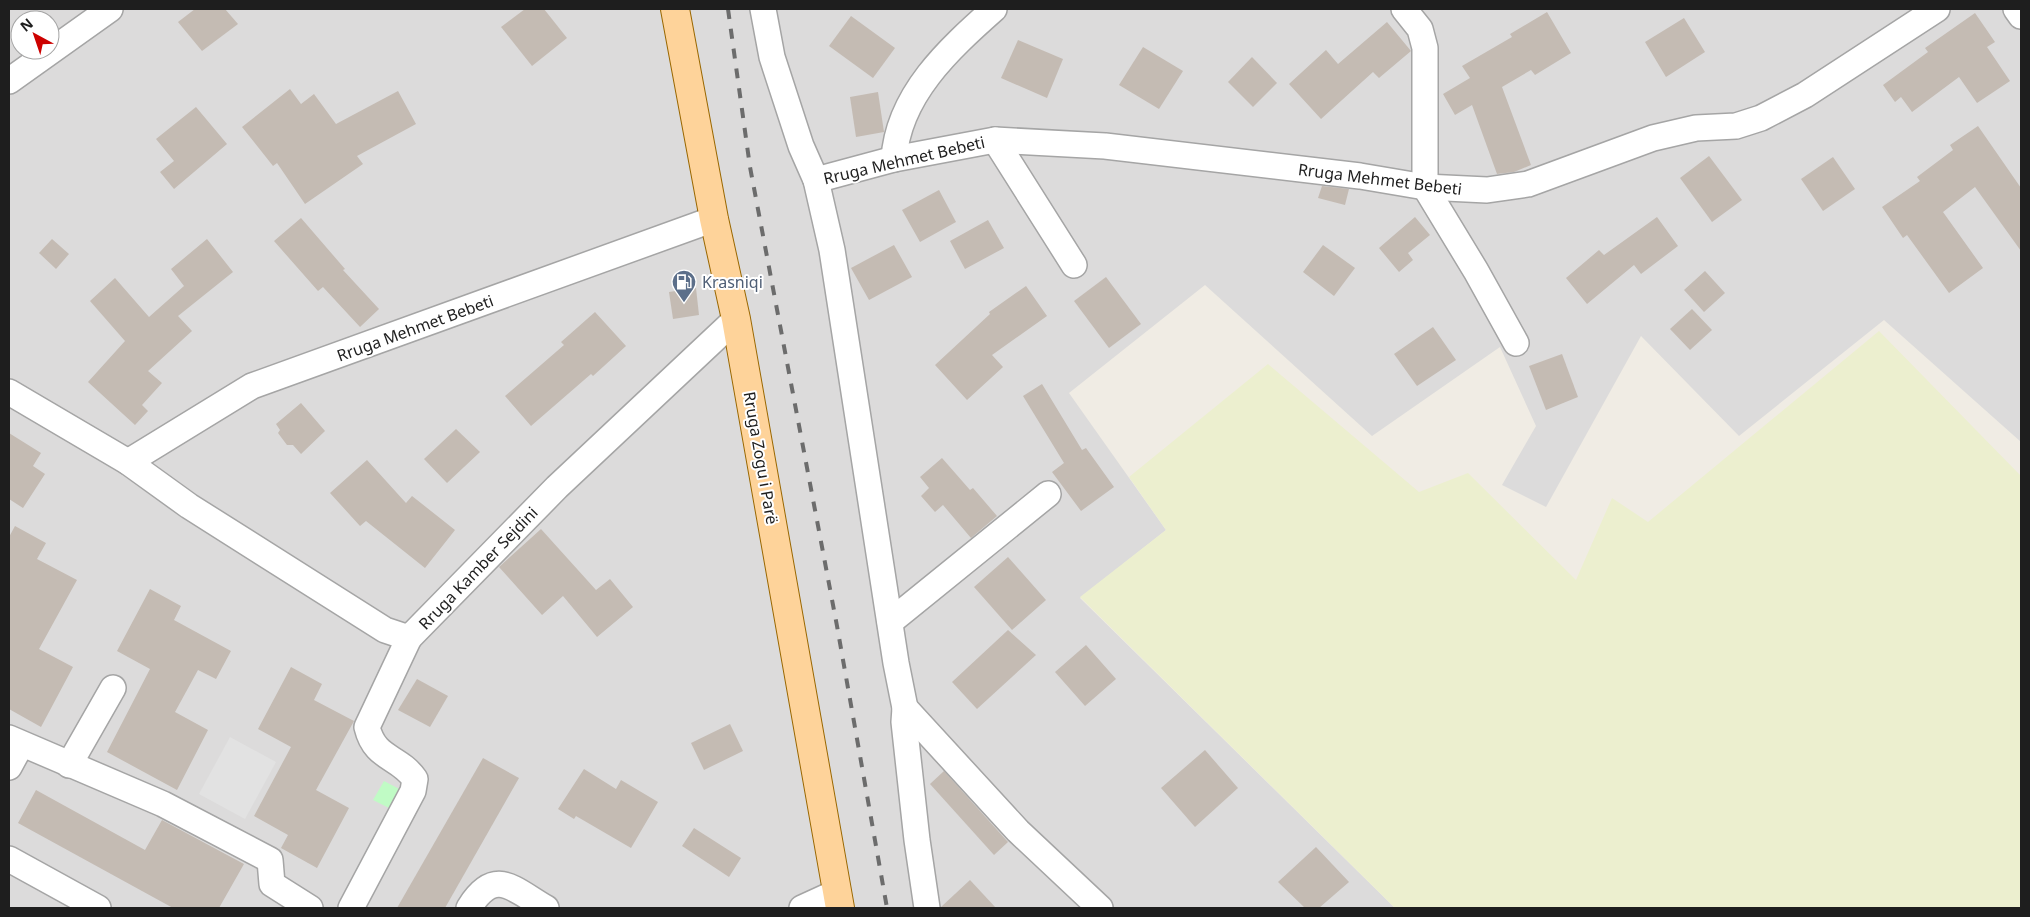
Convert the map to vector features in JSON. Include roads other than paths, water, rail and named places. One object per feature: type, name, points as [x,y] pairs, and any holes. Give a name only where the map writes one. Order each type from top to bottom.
[{"type":"main road","name":"Rruga Zogu i Parë","points":[[675,9],[714,219],[736,319],[839,900]]},
{"type":"street","points":[[9,81],[110,9]]},
{"type":"street","points":[[763,9],[772,57],[801,146],[816,180],[832,250],[905,708],[904,722],[917,840],[927,908]]},
{"type":"street","points":[[894,159],[895,142],[910,102],[928,75],[963,37],[994,9]]},
{"type":"street","points":[[1404,9],[1420,29],[1425,48],[1425,187],[1476,271],[1516,343]]},
{"type":"street","name":"Rruga Mehmet Bebeti","points":[[816,180],[894,159],[995,140],[1105,146],[1360,176],[1425,187],[1487,190],[1528,184],[1654,138],[1696,128],[1736,126],[1761,118],[1806,95],[1937,9]]},
{"type":"street","points":[[2016,9],[2021,16]]},
{"type":"street","points":[[995,140],[1074,265]]},
{"type":"street","name":"Rruga Mehmet Bebeti","points":[[128,462],[252,386],[714,219]]},
{"type":"street","name":"Rruga Kamber Sejdini","points":[[9,392],[128,462],[189,506],[385,630],[409,638],[557,487],[736,319]]},
{"type":"street","points":[[890,622],[1048,494]]},
{"type":"street","points":[[351,908],[413,791],[415,780],[408,770],[380,751],[370,741],[367,726],[409,638]]},
{"type":"street","points":[[70,765],[113,688]]},
{"type":"street","points":[[905,708],[1018,831],[1100,908]]},
{"type":"street","points":[[9,767],[15,742],[171,807],[270,860],[272,884],[310,908]]},
{"type":"street","points":[[9,859],[98,908]]},
{"type":"street","points":[[469,908],[477,896],[486,888],[498,883],[546,908]]},
{"type":"street","points":[[802,908],[839,900]]},
{"type":"railway","points":[[728,9],[750,167],[837,626],[887,908]]},
{"type":"place","name":"Krasniqi","points":[[684,303]]}]
